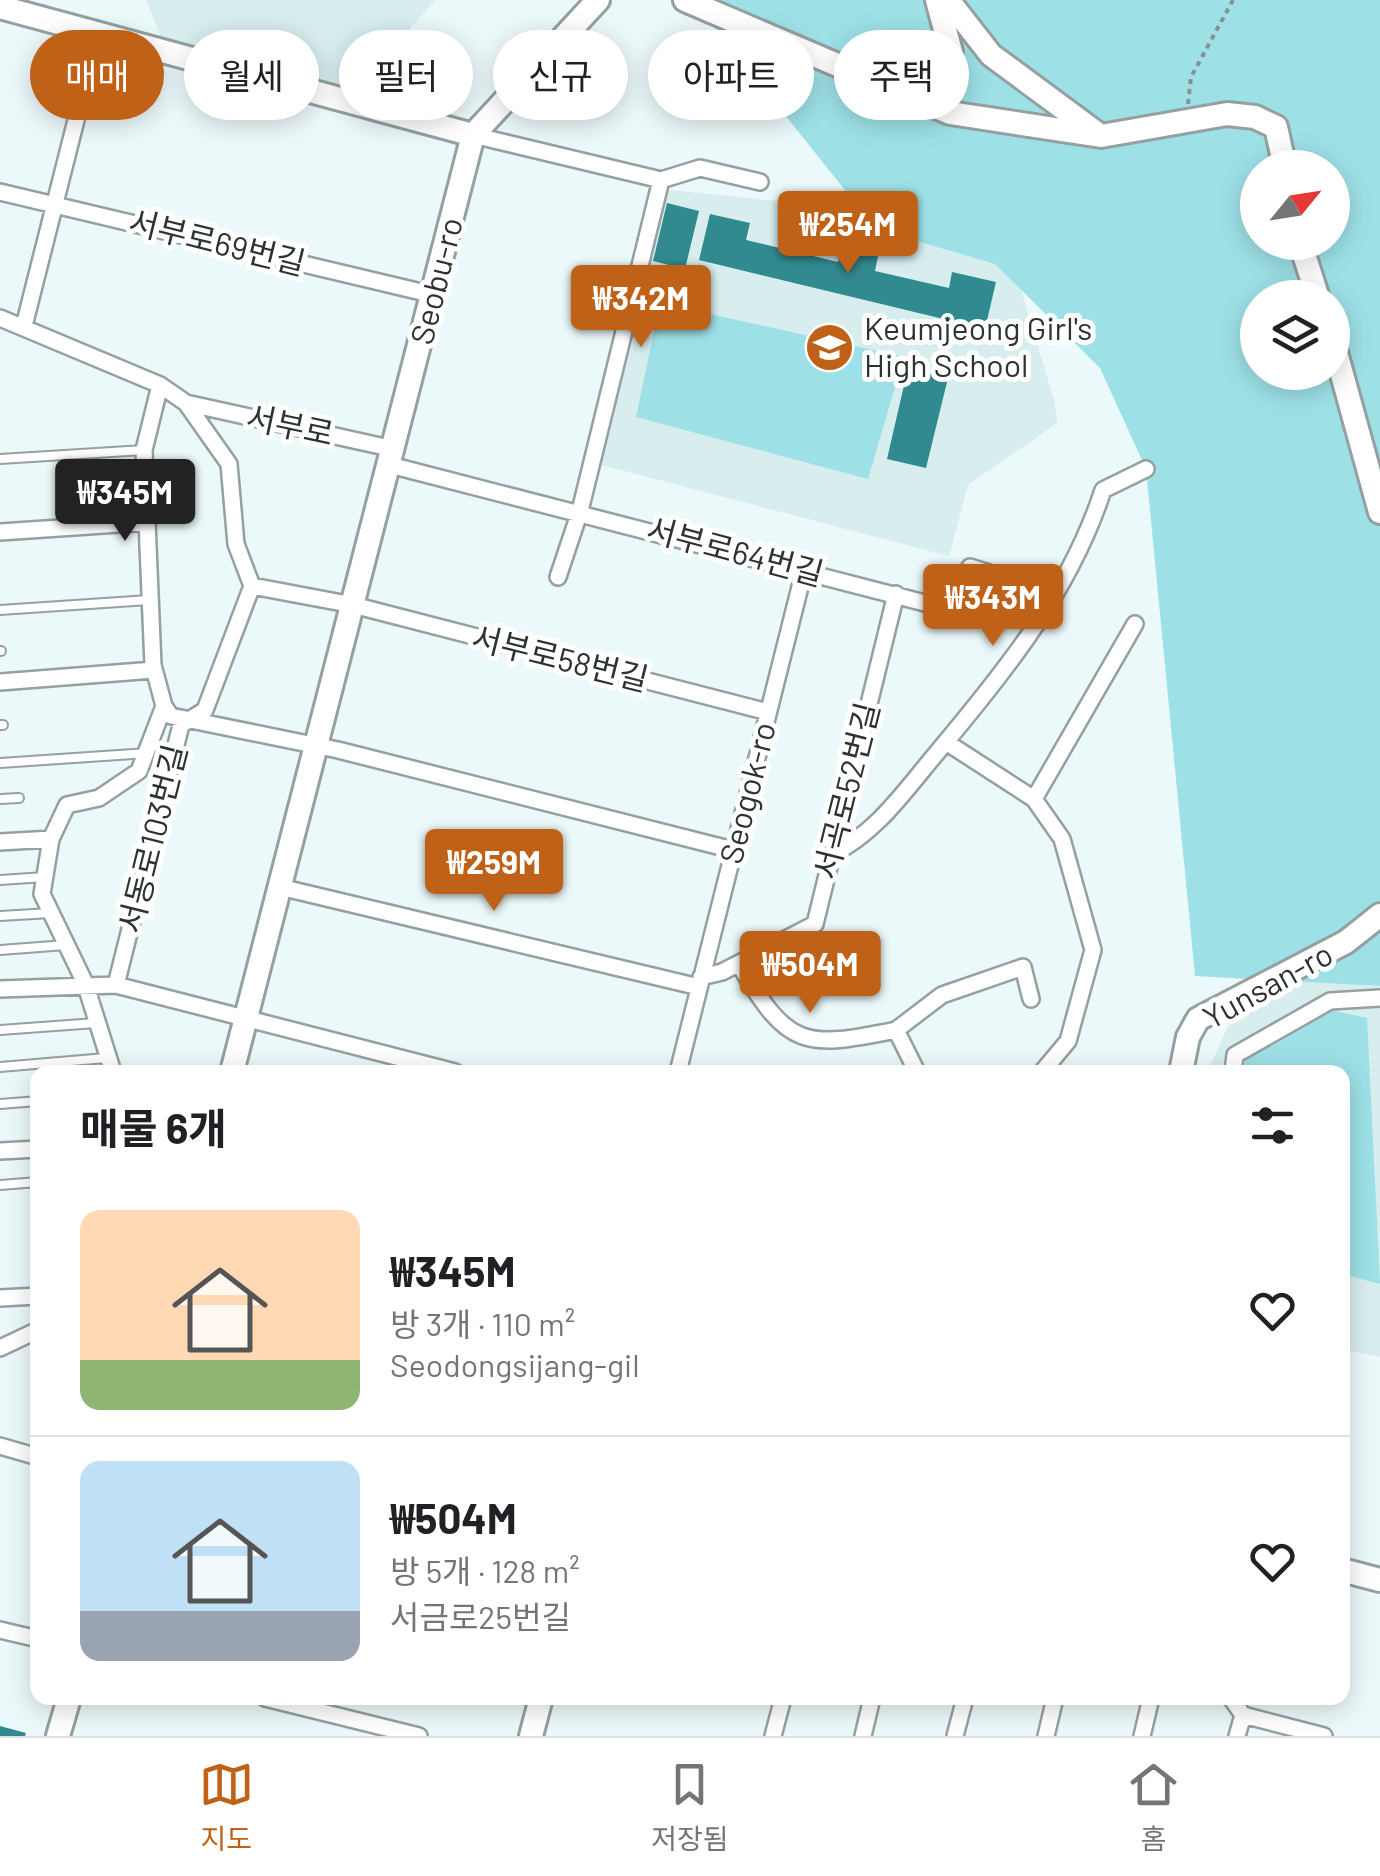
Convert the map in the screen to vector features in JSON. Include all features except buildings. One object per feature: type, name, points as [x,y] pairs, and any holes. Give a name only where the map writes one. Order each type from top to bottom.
[{"type":"street","name":"Seobu-ro","points":[[234,1065],[473,136],[598,0]]},
{"type":"street","points":[[685,0],[834,63]]},
{"type":"street","points":[[938,0],[946,30]]},
{"type":"street","points":[[948,0],[991,55],[1101,136]]},
{"type":"street","points":[[0,7],[87,30]]},
{"type":"street","points":[[164,51],[473,136],[661,180],[700,168],[760,182]]},
{"type":"street","points":[[969,116],[1101,136],[1226,114],[1255,117],[1276,127],[1280,150]]},
{"type":"street","points":[[24,326],[77,120]]},
{"type":"street","points":[[558,578],[580,511],[661,180]]},
{"type":"street","name":"서부로69번길","points":[[0,192],[434,295]]},
{"type":"street","points":[[0,318],[160,385],[186,403],[229,464],[236,544],[252,586],[353,605]]},
{"type":"street","points":[[160,385],[144,450],[154,670],[164,706],[171,716],[338,750],[734,850]]},
{"type":"street","points":[[1346,390],[1380,512]]},
{"type":"street","name":"서부로","points":[[186,403],[392,457]]},
{"type":"street","name":"서부로64번길","points":[[392,457],[948,608],[970,567],[990,573],[1043,615]]},
{"type":"street","points":[[832,855],[880,821],[1008,667],[1087,540],[1103,490],[1146,469]]},
{"type":"street","points":[[0,532],[148,522]]},
{"type":"street","name":"Seogok-ro","points":[[680,1065],[804,572]]},
{"type":"street","name":"서동로103번길","points":[[116,986],[181,726],[206,710],[252,586]]},
{"type":"street","name":"서곡로52번길","points":[[700,982],[815,924],[896,594]]},
{"type":"street","name":"서부로58번길","points":[[353,605],[768,712]]},
{"type":"street","points":[[1034,799],[1135,624]]},
{"type":"street","points":[[0,682],[154,670]]},
{"type":"street","points":[[109,1065],[84,983],[42,894],[50,839],[67,806],[99,798],[138,771],[164,706]]},
{"type":"street","points":[[946,742],[1034,799],[1062,839],[1093,950],[1068,1041],[1048,1065]]},
{"type":"street","points":[[0,842],[50,839]]},
{"type":"street","points":[[280,887],[700,982]]},
{"type":"street","name":"Yunsan-ro","points":[[1183,1065],[1188,1037],[1198,1019],[1346,942],[1380,915]]},
{"type":"street","points":[[739,964],[768,1012],[798,1038],[838,1042],[896,1030],[942,995],[1023,966],[1031,1000]]},
{"type":"street","points":[[0,989],[84,983],[116,986],[428,1065]]},
{"type":"street","points":[[1233,1065],[1235,1055],[1249,1044],[1330,1001],[1380,998]]},
{"type":"street","points":[[896,1030],[914,1065]]},
{"type":"street","points":[[0,1151],[30,1149]]},
{"type":"street","points":[[0,1298],[30,1296]]},
{"type":"street","points":[[0,1348],[30,1334]]},
{"type":"street","points":[[0,1446],[30,1455]]},
{"type":"street","points":[[1350,1572],[1380,1580]]},
{"type":"street","points":[[0,1630],[30,1638]]},
{"type":"street","points":[[58,1736],[66,1705]]},
{"type":"street","points":[[293,1705],[418,1736]]},
{"type":"street","points":[[531,1736],[539,1705]]},
{"type":"street","points":[[773,1736],[780,1705]]},
{"type":"street","points":[[862,1736],[870,1705]]},
{"type":"street","points":[[955,1736],[963,1705]]},
{"type":"street","points":[[1046,1736],[1053,1705]]},
{"type":"street","points":[[1142,1736],[1149,1705]]},
{"type":"street","points":[[1236,1705],[1243,1716],[1324,1736]]},
{"type":"street","points":[[1238,1736],[1243,1716]]},
{"type":"lane","points":[[0,459],[144,450]]},
{"type":"lane","points":[[0,610],[149,600]]},
{"type":"lane","points":[[0,763],[148,753]]},
{"type":"lane","points":[[0,800],[19,798]]},
{"type":"lane","points":[[0,880],[45,877]]},
{"type":"lane","points":[[0,916],[51,912]]},
{"type":"lane","points":[[0,950],[66,945]]},
{"type":"lane","points":[[0,1030],[96,1022]]},
{"type":"lane","points":[[0,1067],[30,1067]]},
{"type":"lane","points":[[0,1104],[30,1102]]},
{"type":"lane","points":[[0,1185],[30,1183]]},
{"type":"path","points":[[1184,121],[1191,77],[1233,0]]},
{"type":"shaded area","points":[[146,0],[435,0],[409,30],[339,30],[336,87],[319,82],[319,30],[184,30],[184,45],[164,40],[164,30],[158,30]]},
{"type":"shaded area","points":[[693,0],[1380,0],[1380,986],[1195,976],[1146,469],[1100,368],[995,264],[876,229],[789,120],[814,120],[814,30],[717,30]]},
{"type":"shaded area","name":"Keumjeong Girl's High School","points":[[659,189],[778,201],[995,263],[1021,289],[1057,423],[968,485],[949,556],[590,462]]},
{"type":"shaded area","points":[[660,303],[904,357],[868,479],[636,417]]},
{"type":"shaded area","points":[[1282,980],[1380,986],[1380,1357],[1350,1351],[1350,1065],[1210,1065],[1228,1027]]},
{"type":"shaded area","points":[[1331,1010],[1367,1018],[1380,1284],[1350,1276],[1350,1065],[1244,1065],[1244,1058]]},
{"type":"place","name":"Keumjeong Girl's High School","points":[[829,347]]}]
